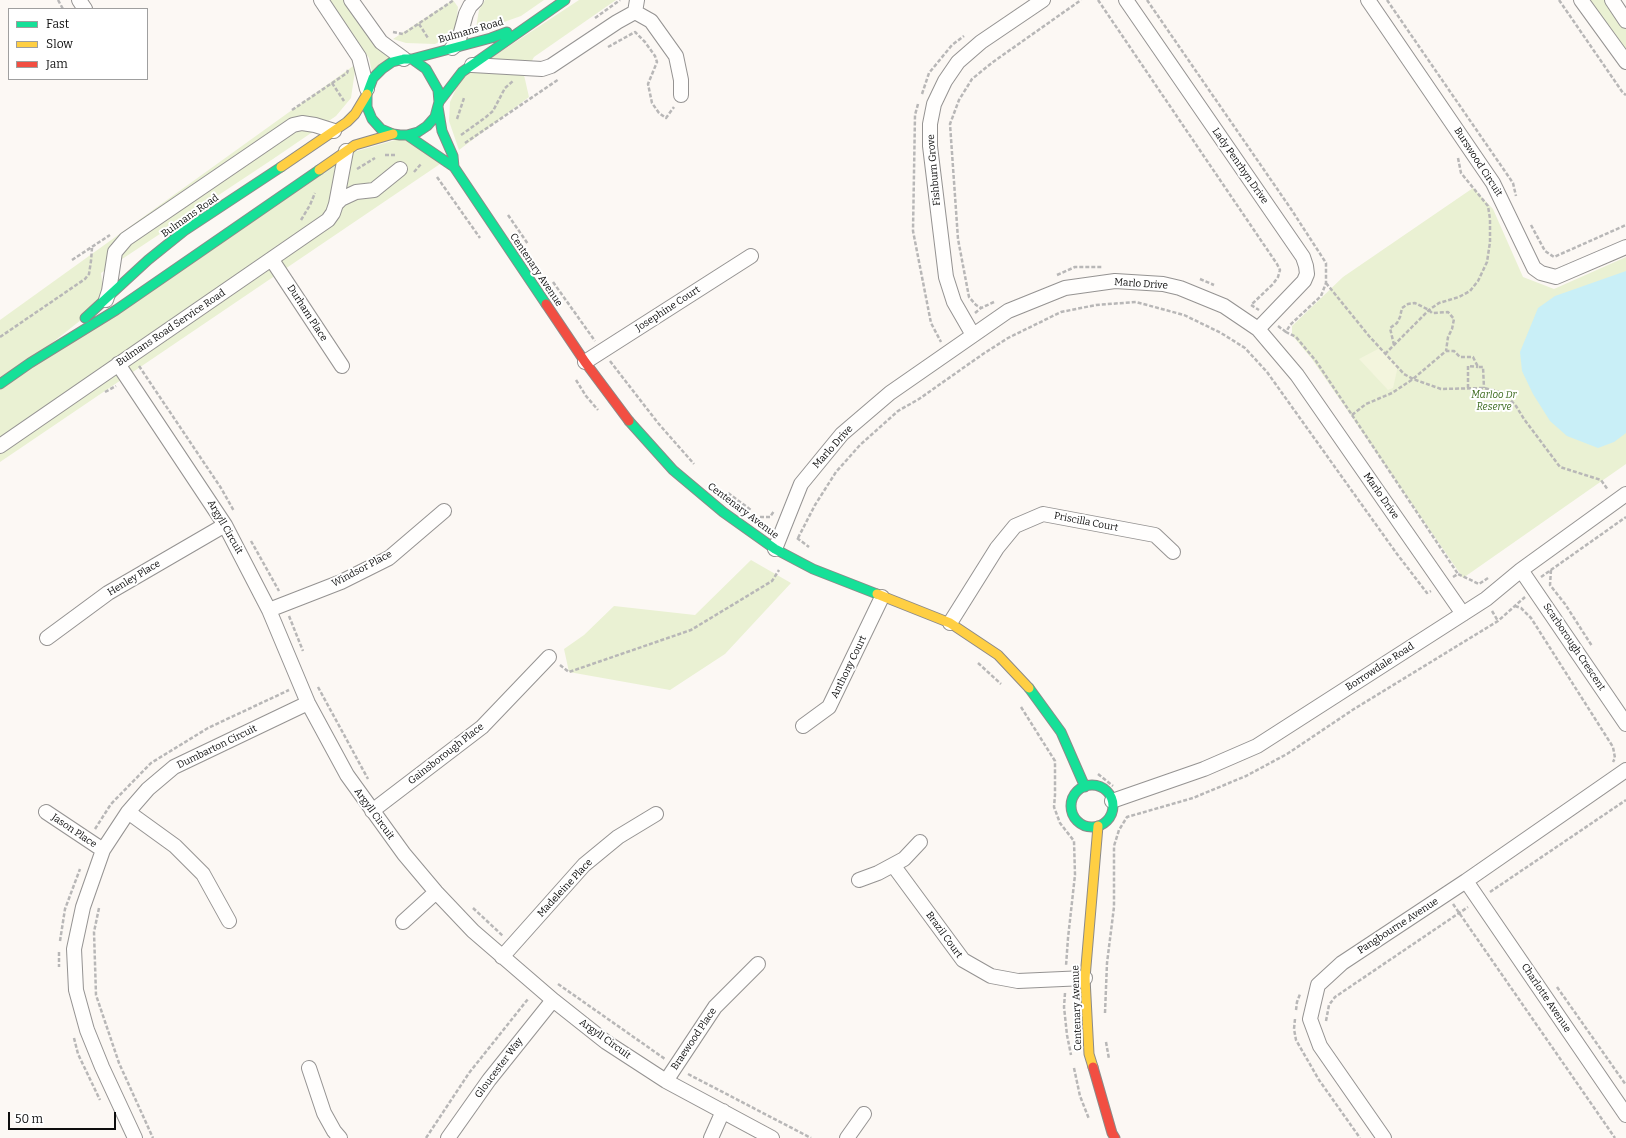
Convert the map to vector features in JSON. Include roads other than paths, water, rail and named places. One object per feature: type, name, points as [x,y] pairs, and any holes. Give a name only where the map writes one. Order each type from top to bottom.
[{"type":"street","points":[[321,0],[359,57],[367,92],[367,107],[372,119],[381,128],[393,134],[407,135],[418,132],[427,126],[435,117],[439,105],[438,90],[434,79],[426,69],[380,42],[351,0]]},
{"type":"street","points":[[452,48],[458,43],[466,14],[470,6],[476,0]]},
{"type":"street","name":"Bulmans Road","points":[[439,105],[453,82],[462,72],[565,0]]},
{"type":"street","name":"Fishburn Grove","points":[[973,335],[954,302],[946,277],[930,146],[930,124],[934,104],[945,80],[958,62],[981,42],[1043,0]]},
{"type":"street","name":"Lady Penrhyn Drive","points":[[1126,0],[1303,257],[1307,274],[1304,280],[1258,329]]},
{"type":"street","name":"Burswood Circuit","points":[[1368,0],[1493,184],[1534,268],[1541,273],[1556,277],[1626,247]]},
{"type":"street","points":[[1581,0],[1626,62]]},
{"type":"street","points":[[1612,0],[1626,21]]},
{"type":"street","points":[[472,64],[542,69],[551,66],[617,22],[636,6],[651,21],[676,56],[680,69],[682,95]]},
{"type":"street","name":"Bulmans Road","points":[[408,59],[491,38],[534,21]]},
{"type":"street","points":[[367,92],[373,78],[382,69],[392,62],[408,59]]},
{"type":"street","name":"Bulmans Road","points":[[30,363],[105,301],[148,260],[184,231],[233,200],[347,122],[355,114],[367,92]]},
{"type":"street","name":"Centenary Avenue","points":[[439,105],[442,131],[453,156],[454,167]]},
{"type":"street","points":[[105,301],[109,291],[115,252],[126,239],[293,125],[302,123],[315,125],[334,131]]},
{"type":"street","name":"Bulmans Road","points":[[0,384],[30,363],[116,310],[346,150],[364,141],[393,134]]},
{"type":"street","name":"Centenary Avenue","points":[[407,135],[454,167],[585,362],[634,428],[673,470],[723,512],[775,549],[813,569],[950,623],[998,655],[1034,694],[1061,732],[1085,787]]},
{"type":"street","name":"Bulmans Road Service Road","points":[[0,446],[328,220],[334,213],[346,150]]},
{"type":"street","name":"Bulmans Road Service Road","points":[[336,204],[341,199],[356,192],[374,190],[400,169]]},
{"type":"street","points":[[341,177],[356,192]]},
{"type":"street","name":"Josephine Court","points":[[585,362],[751,256]]},
{"type":"street","name":"Durham Place","points":[[272,260],[342,366]]},
{"type":"street","name":"Marlo Drive","points":[[775,549],[801,484],[842,434],[890,393],[1008,311],[1065,288],[1115,281],[1163,284],[1180,288],[1224,306],[1258,329],[1297,375],[1463,614]]},
{"type":"street","name":"Argyll Circuit","points":[[118,364],[225,525],[269,610],[308,703],[347,775],[404,854],[436,892],[473,931],[502,957],[606,1042],[666,1081],[772,1138]]},
{"type":"street","name":"Borrowdale Road","points":[[1112,801],[1204,769],[1257,746],[1486,599],[1521,570],[1626,494]]},
{"type":"street","name":"Windsor Place","points":[[269,610],[341,582],[388,558],[444,511]]},
{"type":"street","name":"Priscilla Court","points":[[950,623],[997,548],[1015,526],[1043,514],[1155,535],[1173,552]]},
{"type":"street","name":"Henley Place","points":[[47,638],[108,593],[225,525]]},
{"type":"street","name":"Scarborough Crescent","points":[[1521,570],[1626,724]]},
{"type":"street","name":"Anthony Court","points":[[803,726],[829,707],[882,597]]},
{"type":"street","name":"Gainsborough Place","points":[[372,811],[482,728],[549,657]]},
{"type":"street","name":"Dumbarton Circuit","points":[[135,1138],[102,1067],[87,1030],[76,990],[74,949],[83,906],[103,850],[128,812],[148,789],[174,767],[308,703]]},
{"type":"street","name":"Pangbourne Avenue","points":[[1384,1138],[1320,1046],[1310,1018],[1318,985],[1342,963],[1466,881],[1626,770]]},
{"type":"street","points":[[1085,787],[1099,787],[1108,794],[1112,801],[1111,815],[1107,821],[1098,826],[1084,826],[1078,822],[1071,810],[1071,803],[1074,796],[1078,790],[1085,787]]},
{"type":"street","name":"Jason Place","points":[[46,812],[103,850]]},
{"type":"street","points":[[128,812],[175,846],[203,874],[229,921]]},
{"type":"street","name":"Madeleine Place","points":[[502,957],[584,865],[618,837],[656,814]]},
{"type":"street","name":"Centenary Avenue","points":[[1098,826],[1085,978],[1088,1054],[1112,1133],[1115,1138]]},
{"type":"street","points":[[859,880],[904,859],[920,842]]},
{"type":"street","name":"Brazil Court","points":[[893,865],[963,960],[991,976],[1018,981],[1085,978]]},
{"type":"street","name":"Charlotte Avenue","points":[[1466,881],[1626,1115]]},
{"type":"street","points":[[403,922],[436,892]]},
{"type":"street","name":"Braewood Place","points":[[666,1081],[715,1007],[758,964]]},
{"type":"street","name":"Gloucester Way","points":[[448,1138],[489,1080],[553,1000]]},
{"type":"street","points":[[309,1068],[324,1113],[334,1131],[340,1138]]},
{"type":"street","points":[[710,1138],[723,1111]]},
{"type":"street","points":[[847,1138],[864,1114]]},
{"type":"water","points":[[1626,271],[1626,433],[1614,442],[1598,448],[1567,436],[1550,421],[1533,394],[1522,371],[1520,352],[1538,308],[1555,296]]},
{"type":"park label","name":"Marloo Dr Reserve","points":[[1494,400]]}]
